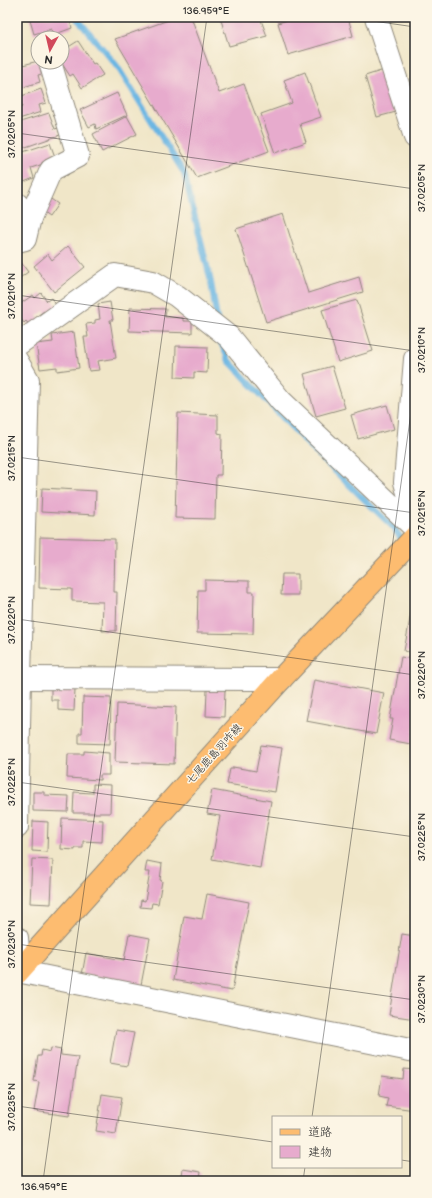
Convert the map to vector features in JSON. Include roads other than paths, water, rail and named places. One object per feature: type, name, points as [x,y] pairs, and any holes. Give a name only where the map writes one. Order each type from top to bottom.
[{"type":"main road","name":"七尾鹿島羽咋線","points":[[18,972],[281,679],[411,540]]},
{"type":"street","points":[[376,17],[415,137]]},
{"type":"street","points":[[17,242],[25,239],[24,211],[51,170],[78,156],[52,70]]},
{"type":"street","points":[[17,345],[115,276],[153,282],[178,296],[229,337],[281,401],[411,540]]},
{"type":"street","points":[[415,359],[405,482],[415,518]]},
{"type":"street","points":[[17,361],[28,380],[18,678],[17,827]]},
{"type":"street","points":[[18,678],[281,679]]},
{"type":"street","points":[[17,938],[18,972],[415,1051]]},
{"type":"waterway","points":[[76,17],[117,66],[184,173],[211,282],[217,319]]},
{"type":"waterway","points":[[220,340],[229,361],[314,451],[394,528],[415,560]]}]
